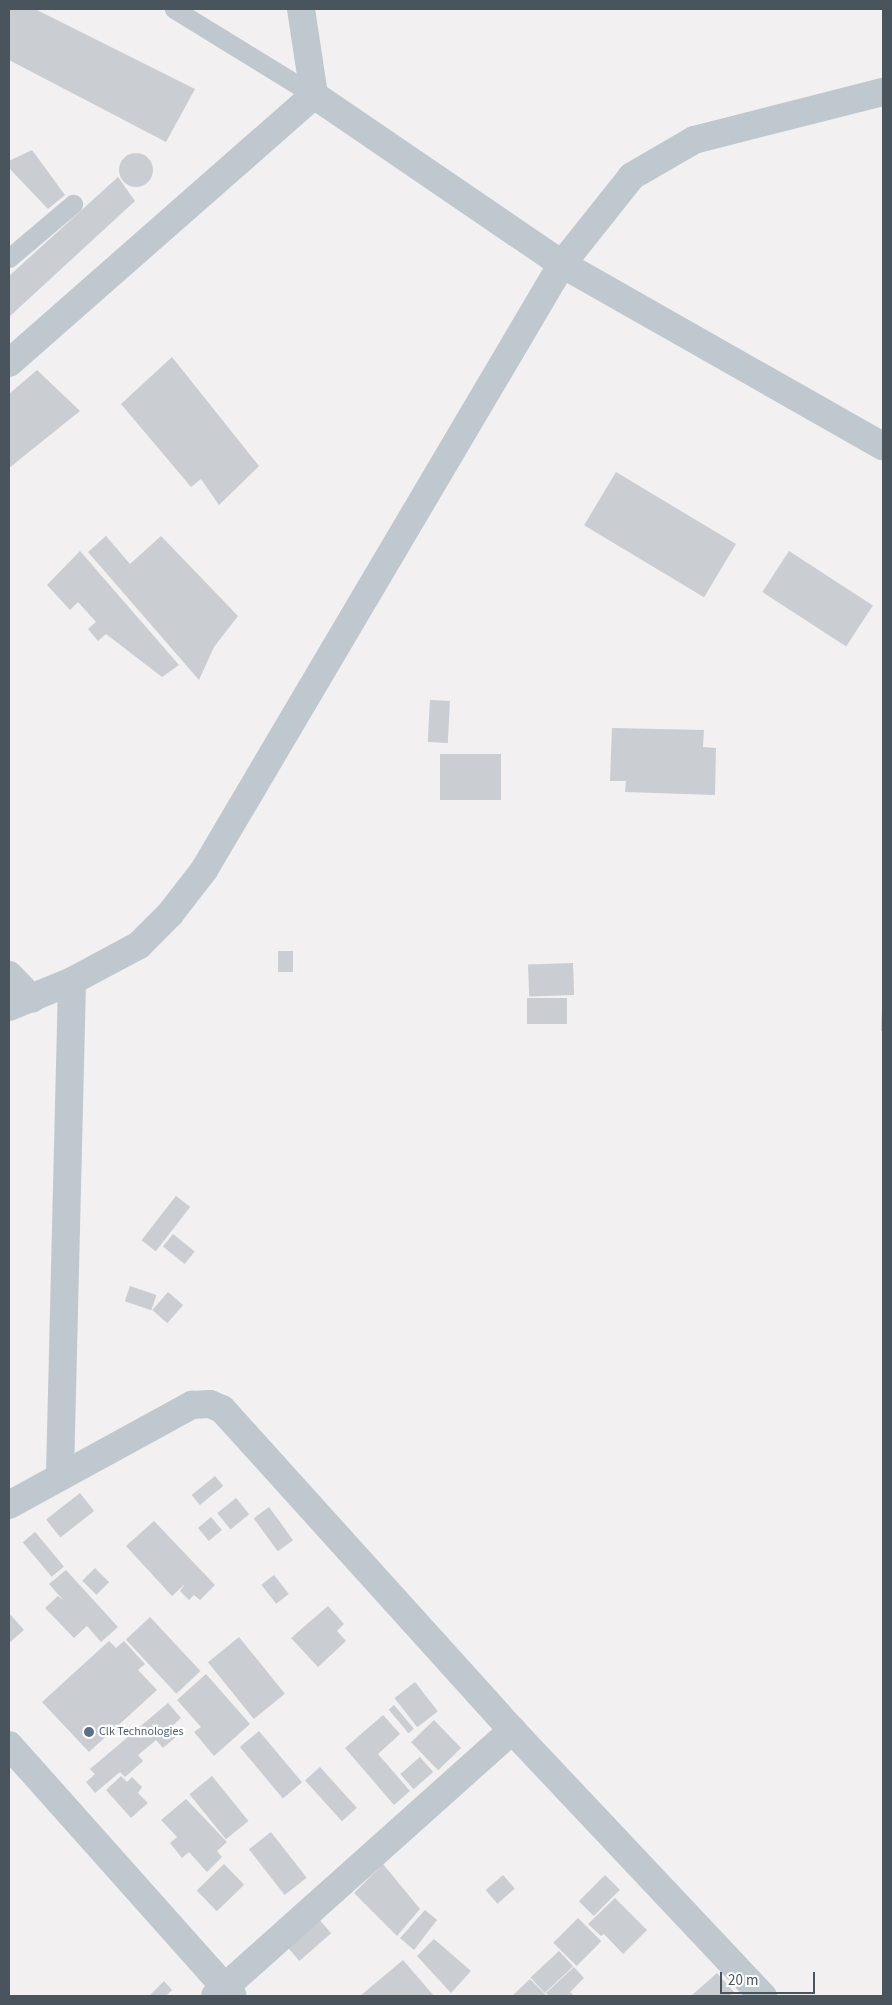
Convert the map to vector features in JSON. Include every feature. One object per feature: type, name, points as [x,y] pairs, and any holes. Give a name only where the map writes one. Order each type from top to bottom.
[{"type":"street","points":[[301,9],[314,95],[562,264],[883,446]]},
{"type":"street","points":[[9,975],[20,1003],[72,981],[139,945],[170,914],[204,870],[562,264],[632,176],[694,140],[883,92]]},
{"type":"street","points":[[9,363],[314,95]]},
{"type":"street","points":[[60,1474],[72,981]]},
{"type":"street","points":[[9,1504],[60,1474],[192,1405],[210,1404],[222,1409],[512,1730],[763,1996]]},
{"type":"street","points":[[9,1745],[224,1993],[512,1730]]},
{"type":"lane","points":[[174,9],[314,95]]},
{"type":"lane","points":[[9,258],[73,204]]},
{"type":"building","points":[[35,9],[195,89],[166,142],[9,60],[9,10]]},
{"type":"building","points":[[32,150],[65,195],[48,209],[9,168],[9,161]]},
{"type":"building","points":[[136,153],[148,158],[153,170],[148,182],[136,187],[124,182],[119,170],[124,158]]},
{"type":"building","points":[[118,177],[135,201],[9,317],[9,276]]},
{"type":"building","points":[[172,357],[259,466],[219,505],[201,479],[191,487],[121,404]]},
{"type":"building","points":[[37,370],[80,411],[9,468],[9,394]]},
{"type":"building","points":[[616,472],[736,544],[704,597],[584,525]]},
{"type":"building","points":[[106,536],[130,564],[161,536],[238,616],[214,647],[199,680],[88,552]]},
{"type":"building","points":[[80,551],[179,665],[162,677],[106,634],[98,641],[88,629],[96,622],[78,602],[70,610],[47,585]]},
{"type":"building","points":[[789,551],[873,605],[846,647],[762,592]]},
{"type":"building","points":[[430,700],[450,701],[448,743],[428,742]]},
{"type":"building","points":[[612,728],[704,730],[703,747],[716,748],[715,795],[625,792],[626,781],[610,781]]},
{"type":"building","points":[[440,754],[501,754],[501,800],[440,800]]},
{"type":"building","points":[[278,951],[293,951],[293,972],[278,972]]},
{"type":"building","points":[[573,963],[574,995],[529,997],[528,965]]},
{"type":"building","points":[[527,998],[567,998],[567,1024],[527,1024]]},
{"type":"building","points":[[882,1009],[883,1031],[881,1031]]},
{"type":"building","points":[[176,1196],[190,1207],[156,1251],[142,1240]]},
{"type":"building","points":[[173,1234],[195,1252],[185,1264],[163,1246]]},
{"type":"building","points":[[130,1286],[156,1295],[151,1310],[125,1301]]},
{"type":"building","points":[[168,1292],[183,1305],[167,1323],[152,1310]]},
{"type":"building","points":[[215,1476],[223,1486],[200,1505],[192,1495]]},
{"type":"building","points":[[80,1493],[94,1511],[60,1538],[46,1519]]},
{"type":"building","points":[[236,1498],[249,1514],[231,1529],[217,1513]]},
{"type":"building","points":[[269,1507],[293,1540],[278,1551],[254,1518]]},
{"type":"building","points":[[211,1517],[222,1530],[209,1541],[198,1528]]},
{"type":"building","points":[[154,1521],[215,1585],[200,1600],[194,1595],[189,1600],[180,1591],[185,1584],[172,1596],[126,1546]]},
{"type":"building","points":[[35,1532],[64,1566],[52,1577],[23,1542]]},
{"type":"building","points":[[95,1568],[109,1582],[96,1595],[82,1581]]},
{"type":"building","points":[[66,1570],[118,1627],[101,1642],[87,1626],[74,1638],[45,1608],[58,1596],[64,1601],[49,1584]]},
{"type":"building","points":[[274,1575],[289,1594],[276,1604],[261,1585]]},
{"type":"building","points":[[328,1606],[344,1624],[337,1631],[346,1641],[318,1667],[291,1638]]},
{"type":"building","points":[[9,1613],[24,1630],[9,1643]]},
{"type":"building","points":[[150,1617],[200,1671],[176,1694],[126,1640]]},
{"type":"building","points":[[239,1637],[285,1694],[254,1719],[208,1662]]},
{"type":"building","points":[[109,1641],[116,1648],[124,1641],[145,1664],[138,1670],[157,1690],[89,1752],[42,1702]]},
{"type":"building","points":[[206,1674],[250,1724],[214,1756],[194,1732],[201,1727],[177,1700]]},
{"type":"building","points":[[415,1682],[438,1711],[417,1727],[395,1698]]},
{"type":"building","points":[[168,1703],[181,1718],[171,1727],[178,1735],[163,1748],[156,1740],[138,1755],[143,1761],[125,1777],[120,1772],[95,1793],[86,1782],[95,1774],[90,1769]]},
{"type":"building","points":[[394,1705],[414,1729],[409,1733],[389,1709]]},
{"type":"building","points":[[383,1715],[400,1734],[378,1754],[410,1791],[394,1805],[345,1748]]},
{"type":"building","points":[[434,1720],[461,1748],[438,1770],[411,1742]]},
{"type":"building","points":[[259,1731],[302,1782],[283,1798],[240,1747]]},
{"type":"building","points":[[420,1757],[433,1772],[413,1789],[400,1774]]},
{"type":"building","points":[[320,1767],[357,1808],[342,1821],[305,1780]]},
{"type":"building","points":[[121,1776],[127,1782],[132,1777],[142,1787],[138,1793],[148,1803],[131,1818],[106,1790]]},
{"type":"building","points":[[212,1776],[249,1821],[226,1839],[189,1794]]},
{"type":"building","points":[[186,1799],[227,1842],[217,1851],[222,1857],[207,1872],[189,1852],[182,1858],[170,1843],[177,1837],[161,1820]]},
{"type":"building","points":[[271,1832],[307,1878],[285,1895],[249,1849]]},
{"type":"building","points":[[224,1864],[244,1885],[217,1911],[197,1890]]},
{"type":"building","points":[[383,1864],[420,1909],[397,1936],[354,1893]]},
{"type":"building","points":[[503,1875],[515,1889],[497,1904],[486,1890]]},
{"type":"building","points":[[605,1875],[620,1890],[594,1916],[579,1901]]},
{"type":"building","points":[[615,1898],[647,1930],[623,1954],[604,1934],[601,1936],[588,1924]]},
{"type":"building","points":[[425,1910],[437,1920],[414,1950],[400,1938]]},
{"type":"building","points":[[316,1916],[331,1933],[299,1961],[284,1944]]},
{"type":"building","points":[[578,1918],[601,1941],[577,1966],[553,1943]]},
{"type":"building","points":[[434,1939],[471,1971],[451,1993],[417,1956]]},
{"type":"building","points":[[559,1951],[573,1966],[545,1993],[530,1978]]},
{"type":"building","points":[[403,1960],[434,1996],[360,1996]]},
{"type":"building","points":[[574,1967],[584,1978],[570,1992],[574,1996],[549,1996],[546,1993]]},
{"type":"building","points":[[717,1973],[734,1992],[729,1996],[691,1996]]},
{"type":"building","points":[[530,1979],[547,1996],[512,1996]]},
{"type":"building","points":[[164,1981],[172,1990],[166,1996],[149,1996]]},
{"type":"place","name":"Clk Technologies","points":[[89,1732]]}]
